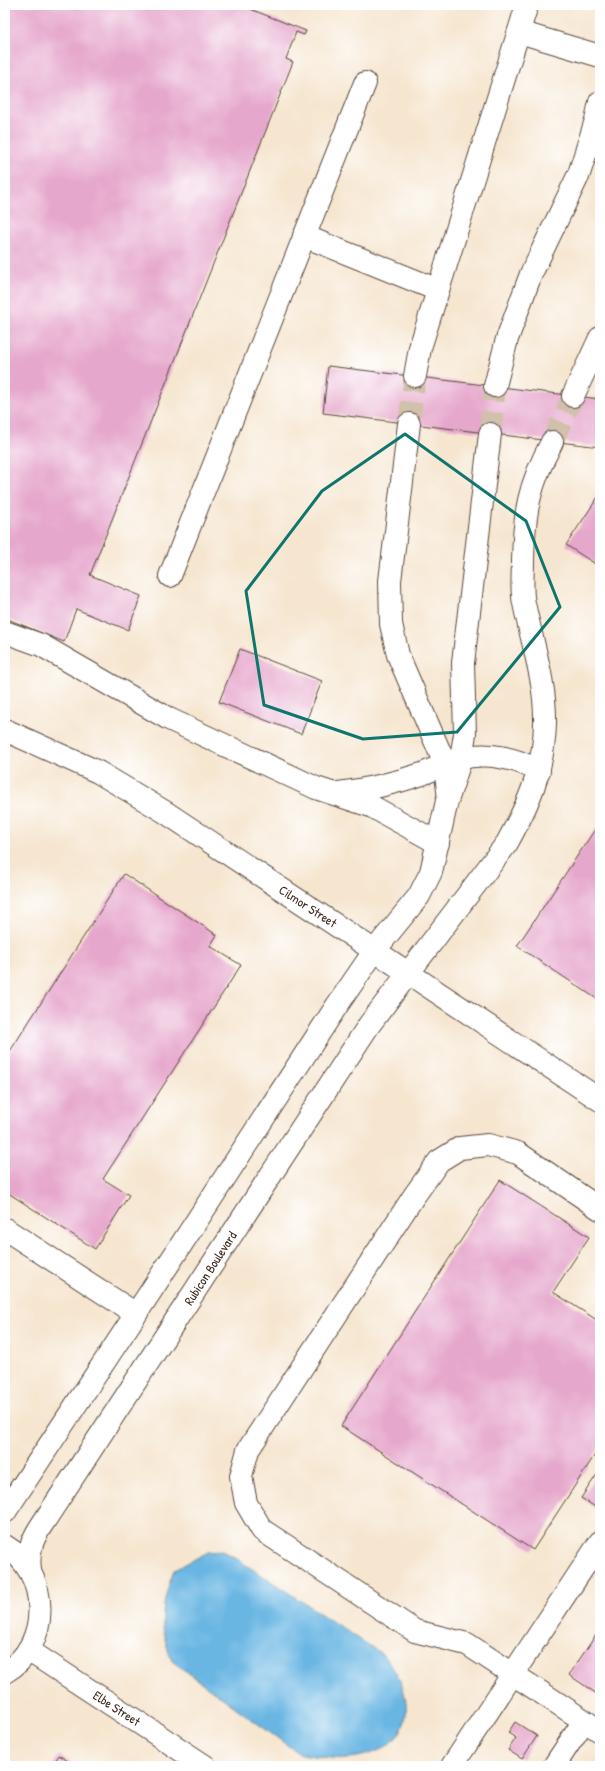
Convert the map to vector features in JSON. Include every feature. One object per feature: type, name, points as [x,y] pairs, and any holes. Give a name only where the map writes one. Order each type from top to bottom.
[{"type":"street","points":[[415,376],[420,348],[527,5]]},
{"type":"street","points":[[519,32],[600,56]]},
{"type":"street","points":[[170,576],[364,83]]},
{"type":"street","points":[[495,386],[507,339],[531,274],[579,174],[600,102]]},
{"type":"street","points":[[304,236],[438,290]]},
{"type":"street","points":[[573,396],[600,338]]},
{"type":"street","points":[[409,424],[390,581],[391,624],[398,655],[453,761]]},
{"type":"street","points":[[5,1512],[336,1007],[375,950],[419,896],[431,872],[447,801],[453,761],[465,734],[463,663],[490,434]]},
{"type":"street","name":"Rubicon Boulevard","points":[[30,1571],[29,1551],[39,1529],[369,1025],[507,843],[522,816],[535,787],[539,771],[544,739],[545,704],[539,668],[524,601],[524,529],[527,506],[533,483],[541,462],[552,442]]},
{"type":"street","points":[[5,632],[41,645],[169,719],[316,788],[371,806],[438,843]]},
{"type":"street","name":"Cilmor Street","points":[[5,730],[98,772],[165,812],[409,972],[600,1100]]},
{"type":"street","points":[[335,793],[360,791],[424,773],[453,761],[495,757],[528,764],[539,771]]},
{"type":"street","points":[[554,1766],[592,1726],[467,1644],[415,1631],[262,1530],[246,1503],[241,1476],[248,1450],[438,1161],[460,1148],[488,1145],[518,1153],[600,1209]]},
{"type":"street","points":[[5,1229],[136,1314]]},
{"type":"street","points":[[452,1766],[600,1542]]},
{"type":"street","points":[[5,1546],[14,1551],[30,1571],[38,1591],[40,1613],[37,1632],[28,1650],[10,1669],[5,1672]]},
{"type":"street","name":"Elbe Street","points":[[28,1650],[205,1766]]},
{"type":"highlighted area","points":[[405,434],[526,521],[560,607],[457,732],[363,739],[264,705],[246,591],[322,491]]},
{"type":"water","points":[[222,1551],[234,1557],[382,1654],[393,1668],[401,1683],[405,1699],[406,1714],[403,1728],[394,1740],[381,1749],[362,1756],[330,1758],[298,1753],[172,1661],[165,1637],[163,1616],[166,1594],[174,1570],[208,1552]]},
{"type":"building","points":[[5,5],[240,5],[306,31],[304,35],[296,32],[286,59],[293,62],[90,575],[141,596],[128,630],[76,609],[64,642],[5,618]]},
{"type":"building","points":[[328,366],[600,399],[600,447],[323,413]]},
{"type":"building","points":[[600,494],[600,567],[566,545]]},
{"type":"building","points":[[240,649],[322,681],[301,734],[219,702]]},
{"type":"building","points":[[600,822],[600,1001],[517,946]]},
{"type":"building","points":[[124,874],[217,935],[210,946],[241,965],[103,1179],[129,1195],[95,1249],[5,1191],[5,1059]]},
{"type":"building","points":[[500,1180],[589,1237],[553,1292],[600,1322],[600,1447],[533,1550],[341,1426]]},
{"type":"building","points":[[600,1470],[600,1510],[581,1498]]},
{"type":"building","points":[[600,1629],[600,1696],[569,1675]]},
{"type":"building","points":[[515,1722],[537,1736],[522,1759],[508,1750],[516,1738],[508,1733]]},
{"type":"building","points":[[59,1755],[75,1766],[52,1766]]},
{"type":"tunnel","points":[[409,424],[415,376]]},
{"type":"tunnel","points":[[490,434],[495,386]]},
{"type":"tunnel","points":[[552,442],[573,396]]}]
